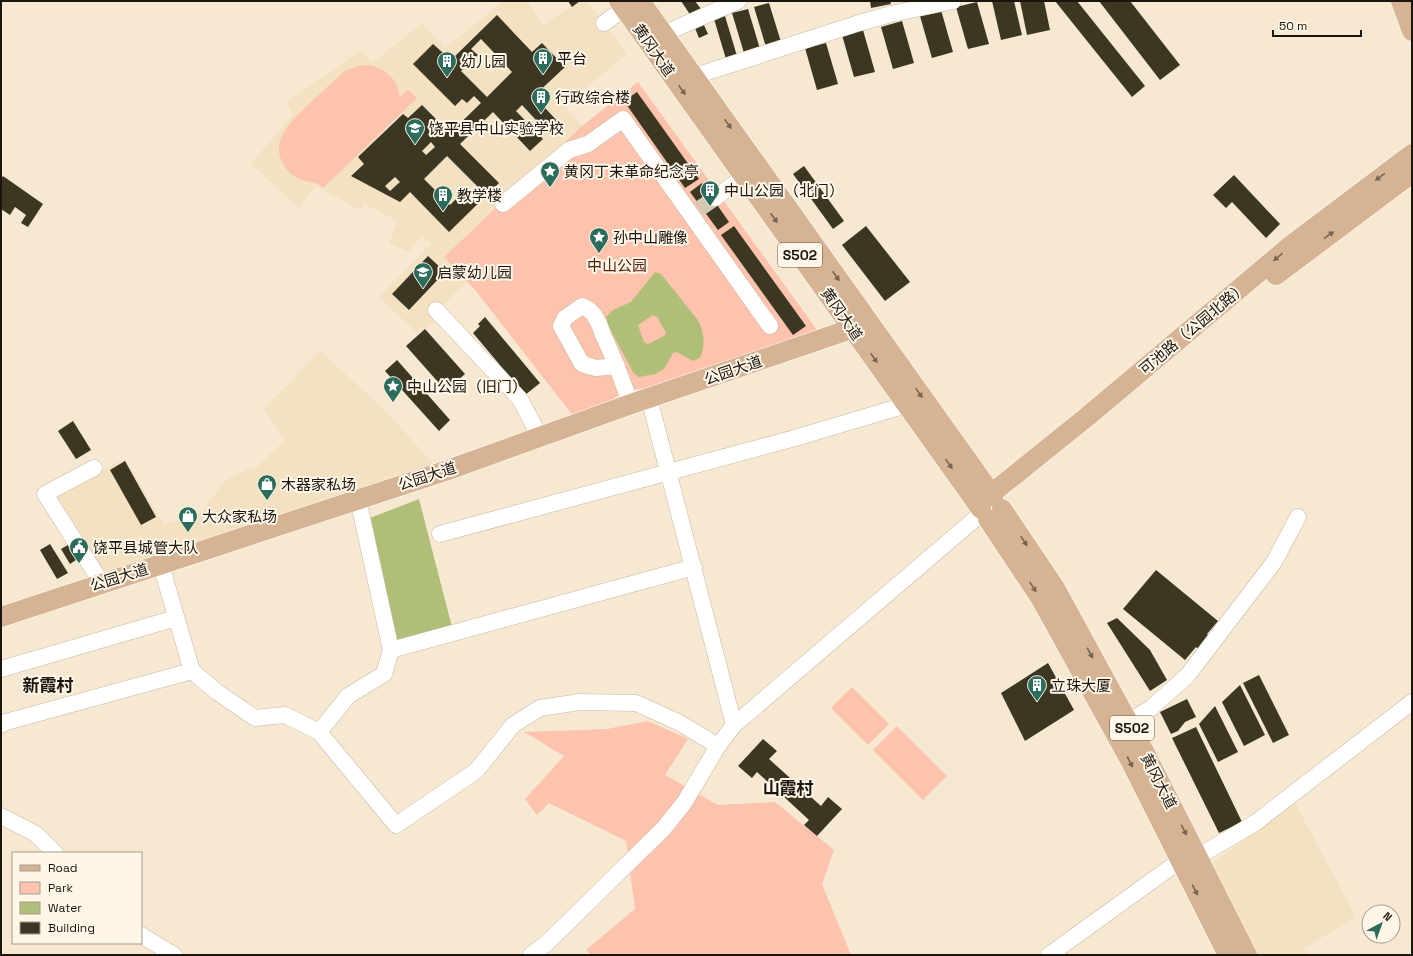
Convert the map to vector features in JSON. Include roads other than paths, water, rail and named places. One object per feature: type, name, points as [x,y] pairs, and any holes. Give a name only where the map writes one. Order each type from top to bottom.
[{"type":"main road","points":[[1401,1],[1412,31]]},
{"type":"main road","name":"黄冈大道","points":[[628,3],[987,509],[1041,599],[1126,754],[1228,955]]},
{"type":"main road","name":"可池路（公园北路）","points":[[987,509],[1088,416],[1290,246],[1412,154]]},
{"type":"main road","name":"可池路（公园北路）","points":[[987,509],[1290,264],[1412,174]]},
{"type":"main road","name":"公园大道","points":[[1,617],[101,582],[161,565],[448,470],[640,401],[851,329]]},
{"type":"main road","name":"黄冈大道","points":[[987,509],[1055,588],[1146,753],[1247,955]]},
{"type":"street","points":[[661,36],[738,1]]},
{"type":"street","points":[[692,77],[859,23],[891,14],[952,1]]},
{"type":"street","points":[[604,23],[628,3]]},
{"type":"street","points":[[503,204],[569,150],[588,144],[623,119],[640,142],[662,161],[699,209],[735,265],[739,284],[770,326]]},
{"type":"street","points":[[715,198],[746,175]]},
{"type":"street","points":[[436,310],[520,399],[540,436]]},
{"type":"street","points":[[617,366],[640,401],[669,471],[734,725]]},
{"type":"street","points":[[440,534],[795,438],[906,405]]},
{"type":"street","points":[[94,468],[45,494],[101,582]]},
{"type":"street","points":[[319,732],[348,696],[384,674],[391,650],[358,499]]},
{"type":"street","points":[[531,955],[547,943],[664,828],[684,803],[718,746],[734,725],[987,509]]},
{"type":"street","points":[[1130,721],[1151,708],[1187,676],[1274,562],[1298,517]]},
{"type":"street","points":[[161,565],[192,670],[217,692],[255,718],[285,715],[319,732],[396,825],[476,771],[513,725],[540,708],[580,702],[636,703],[680,723],[718,746]]},
{"type":"street","points":[[391,650],[694,567]]},
{"type":"street","points":[[1,669],[176,618]]},
{"type":"street","points":[[1,725],[6,722],[192,670]]},
{"type":"street","points":[[1198,857],[1255,823],[1412,702]]},
{"type":"street","points":[[1,816],[36,834],[54,852]]},
{"type":"street","points":[[1049,955],[1178,862]]},
{"type":"street","points":[[142,936],[174,955]]},
{"type":"water","points":[[655,272],[661,274],[699,323],[703,333],[704,343],[700,358],[693,361],[677,352],[673,353],[664,369],[655,374],[639,377],[633,372],[609,327],[606,317],[613,310],[631,302]],"holes":[[[653,315],[658,318],[666,333],[664,336],[648,344],[644,342],[638,325]]]},
{"type":"water","points":[[419,499],[452,627],[397,642],[370,518]]},
{"type":"tunnel","points":[[699,209],[715,198]]},
{"type":"place","name":"平台","points":[[543,75]]},
{"type":"place","name":"幼儿园","points":[[447,78]]},
{"type":"place","name":"行政综合楼","points":[[541,114]]},
{"type":"place","name":"饶平县中山实验学校","points":[[415,145]]},
{"type":"place","name":"黄冈丁未革命纪念亭","points":[[550,188]]},
{"type":"place","name":"中山公园（北门）","points":[[710,207]]},
{"type":"place","name":"教学楼","points":[[443,212]]},
{"type":"place","name":"孙中山雕像","points":[[599,254]]},
{"type":"place","name":"启蒙幼儿园","points":[[423,289]]},
{"type":"place","name":"中山公园（旧门）","points":[[393,403]]},
{"type":"place","name":"木器家私场","points":[[267,501]]},
{"type":"place","name":"大众家私场","points":[[188,533]]},
{"type":"place","name":"饶平县城管大队","points":[[79,564]]},
{"type":"place","name":"立珠大厦","points":[[1037,702]]},
{"type":"district","name":"新霞村","points":[[48,685]]},
{"type":"district","name":"山霞村","points":[[788,788]]},
{"type":"park label","name":"中山公园","points":[[617,265]]}]
